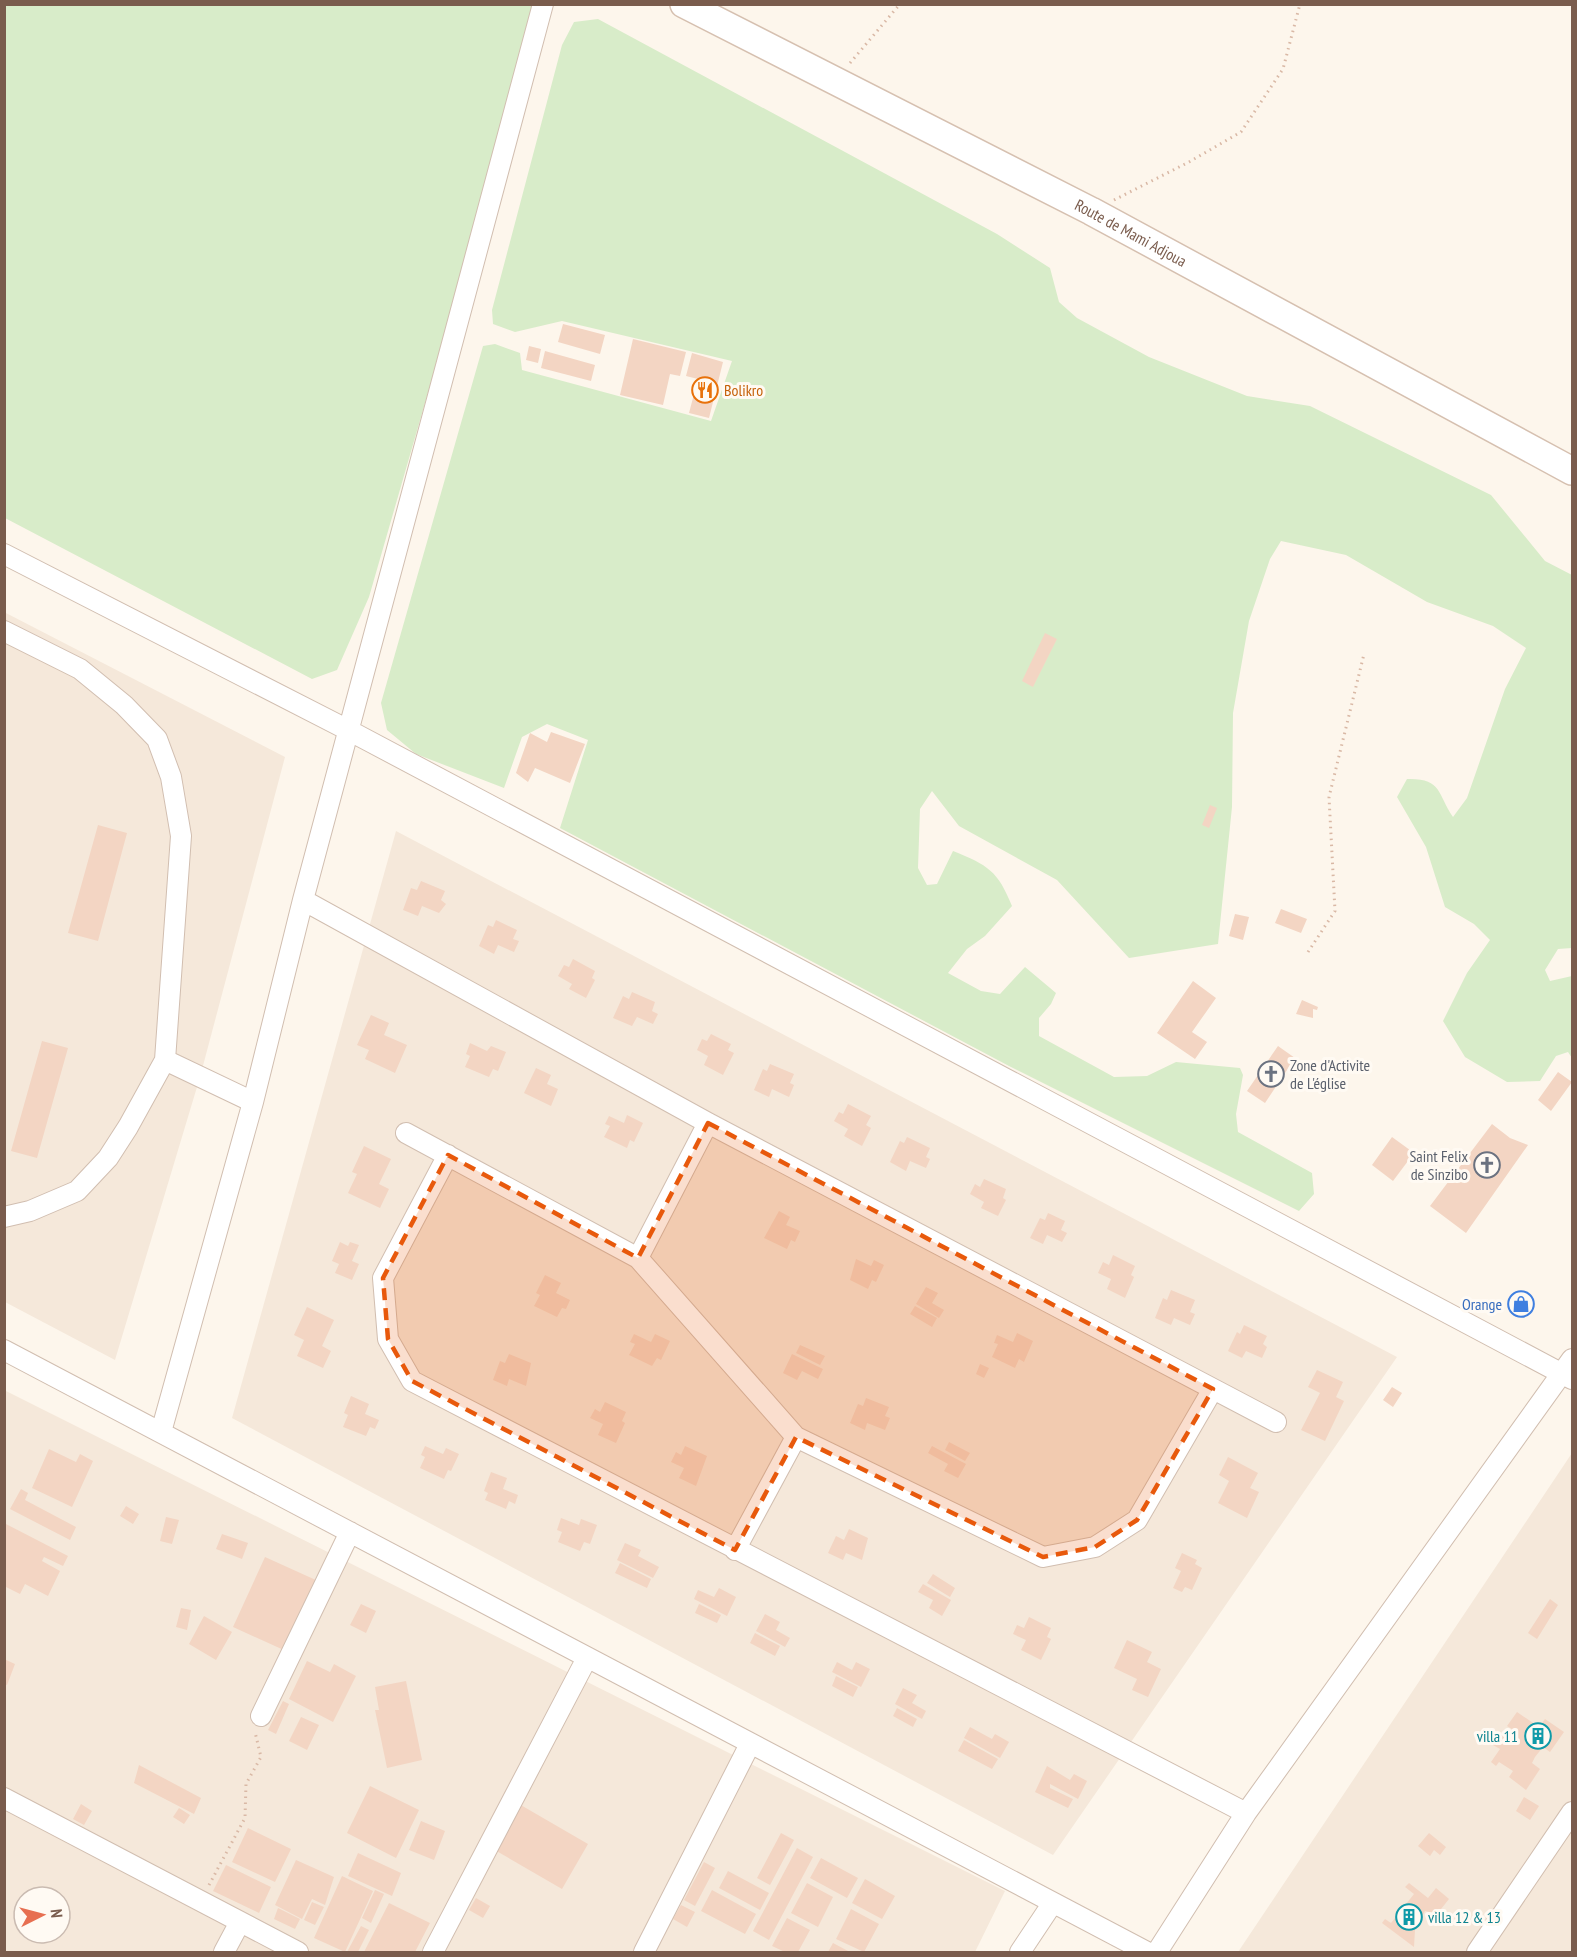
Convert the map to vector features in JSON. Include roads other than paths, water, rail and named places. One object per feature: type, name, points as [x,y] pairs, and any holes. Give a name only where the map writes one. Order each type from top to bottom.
[{"type":"street","points":[[160,1432],[253,1102],[303,900],[543,4]]},
{"type":"street","name":"Route de Mami Adjoua","points":[[684,4],[1091,212],[1572,471]]},
{"type":"street","points":[[4,554],[350,731],[1569,1371],[1246,1813],[1157,1953]]},
{"type":"street","points":[[4,631],[80,669],[124,705],[157,739],[171,777],[181,836],[165,1060],[108,1158],[77,1191],[30,1211],[4,1217]]},
{"type":"street","points":[[303,900],[708,1123],[1276,1422]]},
{"type":"street","points":[[165,1060],[253,1102]]},
{"type":"street","points":[[638,1258],[708,1123]]},
{"type":"street","points":[[406,1133],[638,1258],[796,1437],[1043,1557],[1095,1547],[1137,1520],[1213,1389]]},
{"type":"street","points":[[448,1155],[383,1278],[388,1339],[412,1381],[1246,1813]]},
{"type":"street","points":[[4,1350],[1148,1953]]},
{"type":"street","points":[[735,1550],[796,1437]]},
{"type":"street","points":[[261,1716],[350,1532]]},
{"type":"street","points":[[433,1953],[587,1658]]},
{"type":"street","points":[[644,1953],[750,1744]]},
{"type":"street","points":[[5,1802],[298,1953]]},
{"type":"street","points":[[1477,1953],[1572,1812]]},
{"type":"street","points":[[1020,1953],[1052,1904]]},
{"type":"street","points":[[224,1953],[240,1922]]},
{"type":"place","name":"Bolikro","points":[[705,390]]},
{"type":"place","name":"Zone d'Activite de L'église","points":[[1271,1074]]},
{"type":"place","name":"Saint Felix de Sinzibo","points":[[1487,1165]]},
{"type":"place","name":"Orange","points":[[1521,1304]]},
{"type":"place","name":"villa 11","points":[[1538,1736]]},
{"type":"place","name":"villa 12 & 13","points":[[1409,1917]]}]
